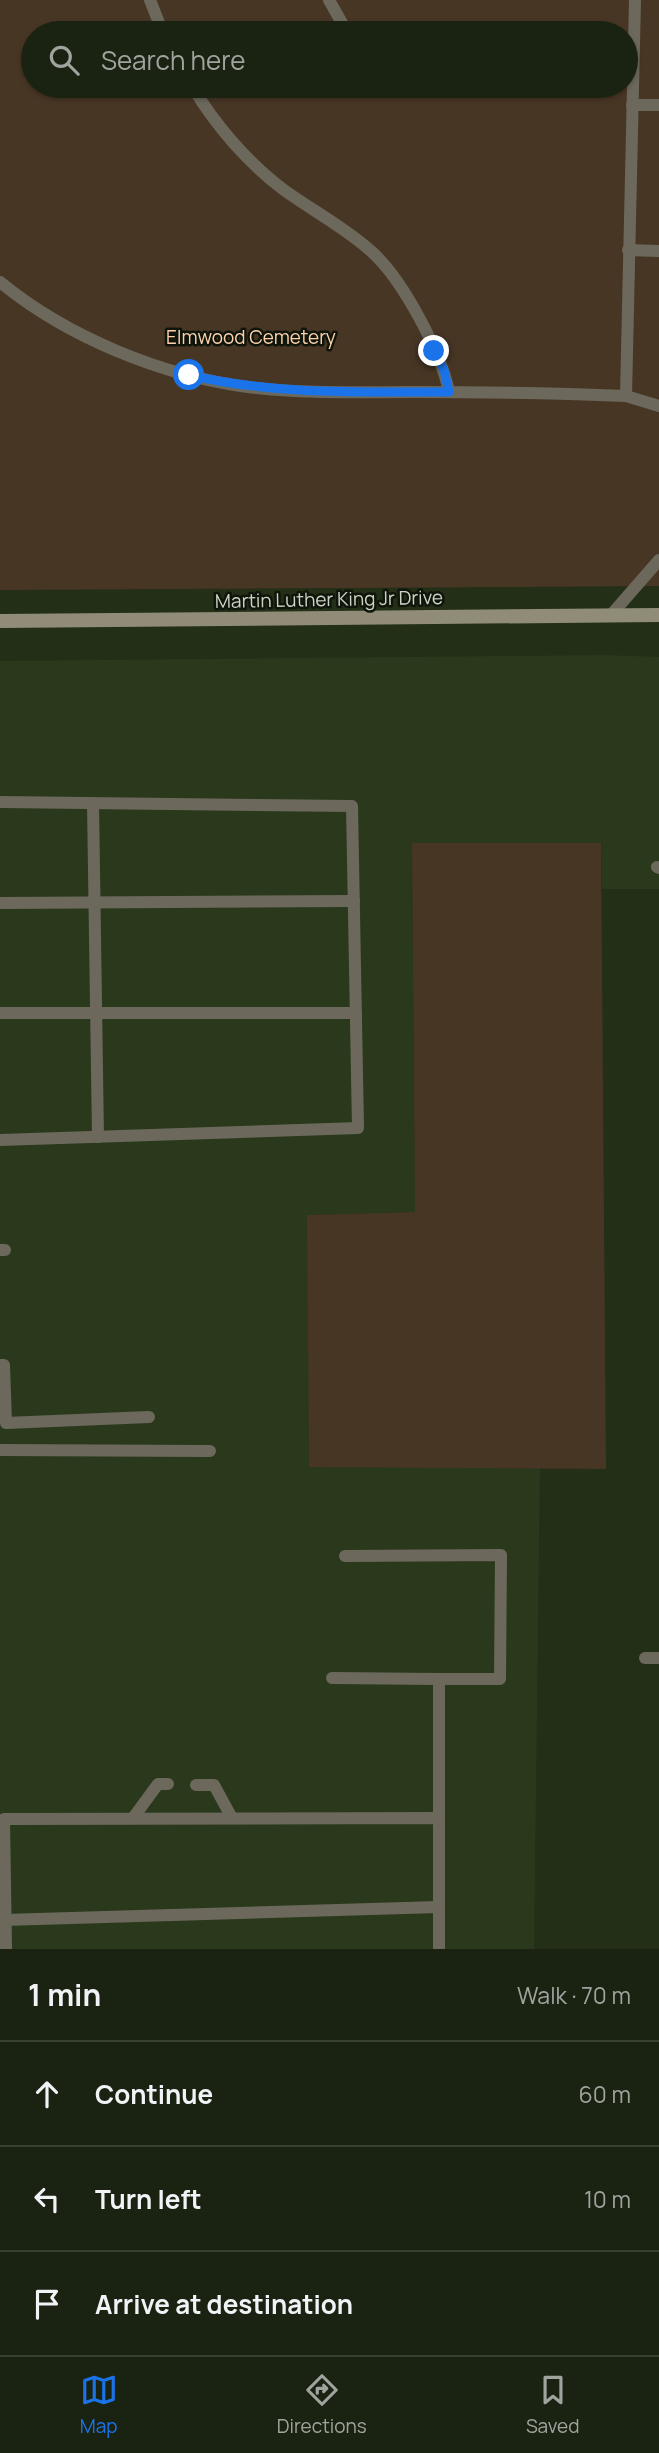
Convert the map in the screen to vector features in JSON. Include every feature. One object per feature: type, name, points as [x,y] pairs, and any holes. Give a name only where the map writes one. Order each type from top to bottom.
[{"type":"main road","name":"Martin Luther King Jr Drive","points":[[0,621],[659,615]]},
{"type":"lane","points":[[150,0],[158,21]]},
{"type":"lane","points":[[329,0],[341,21]]},
{"type":"lane","points":[[632,21],[635,0]]},
{"type":"lane","points":[[200,98],[218,125],[265,174],[375,254],[419,321],[444,370],[449,392]]},
{"type":"lane","points":[[626,396],[632,98]]},
{"type":"lane","points":[[632,105],[659,105]]},
{"type":"lane","points":[[628,250],[659,251]]},
{"type":"lane","points":[[0,282],[35,307],[95,340],[189,375],[246,387],[276,390],[626,396],[659,406]]},
{"type":"lane","points":[[611,615],[659,560]]},
{"type":"lane","points":[[0,802],[352,806],[358,1128],[0,1140]]},
{"type":"lane","points":[[93,803],[98,1137]]},
{"type":"lane","points":[[0,903],[354,901]]},
{"type":"lane","points":[[0,1013],[356,1013]]},
{"type":"lane","points":[[0,1365],[5,1365],[6,1423],[149,1417]]},
{"type":"lane","points":[[0,1450],[210,1451]]},
{"type":"lane","points":[[332,1678],[500,1679],[501,1555],[345,1556]]},
{"type":"lane","points":[[645,1658],[659,1658]]},
{"type":"lane","points":[[439,1679],[439,1949]]},
{"type":"lane","points":[[133,1818],[159,1784],[168,1784]]},
{"type":"lane","points":[[196,1785],[214,1785],[232,1818]]},
{"type":"lane","points":[[6,1949],[5,1819],[439,1818]]},
{"type":"lane","points":[[5,1920],[438,1907]]},
{"type":"shaded area","points":[[602,655],[659,657],[659,889],[602,889],[601,843],[412,843],[415,1212],[308,1215],[309,1466],[540,1468],[534,1949],[0,1949],[0,661]]},
{"type":"green space","name":"Elmwood Cemetery","points":[[0,0],[659,0],[659,586],[0,590]]},
{"type":"green space","points":[[412,843],[601,843],[606,1469],[309,1467],[307,1215],[415,1212]]},
{"type":"route","points":[[189,375],[246,387],[276,390],[449,392],[444,370],[434,351]]}]
